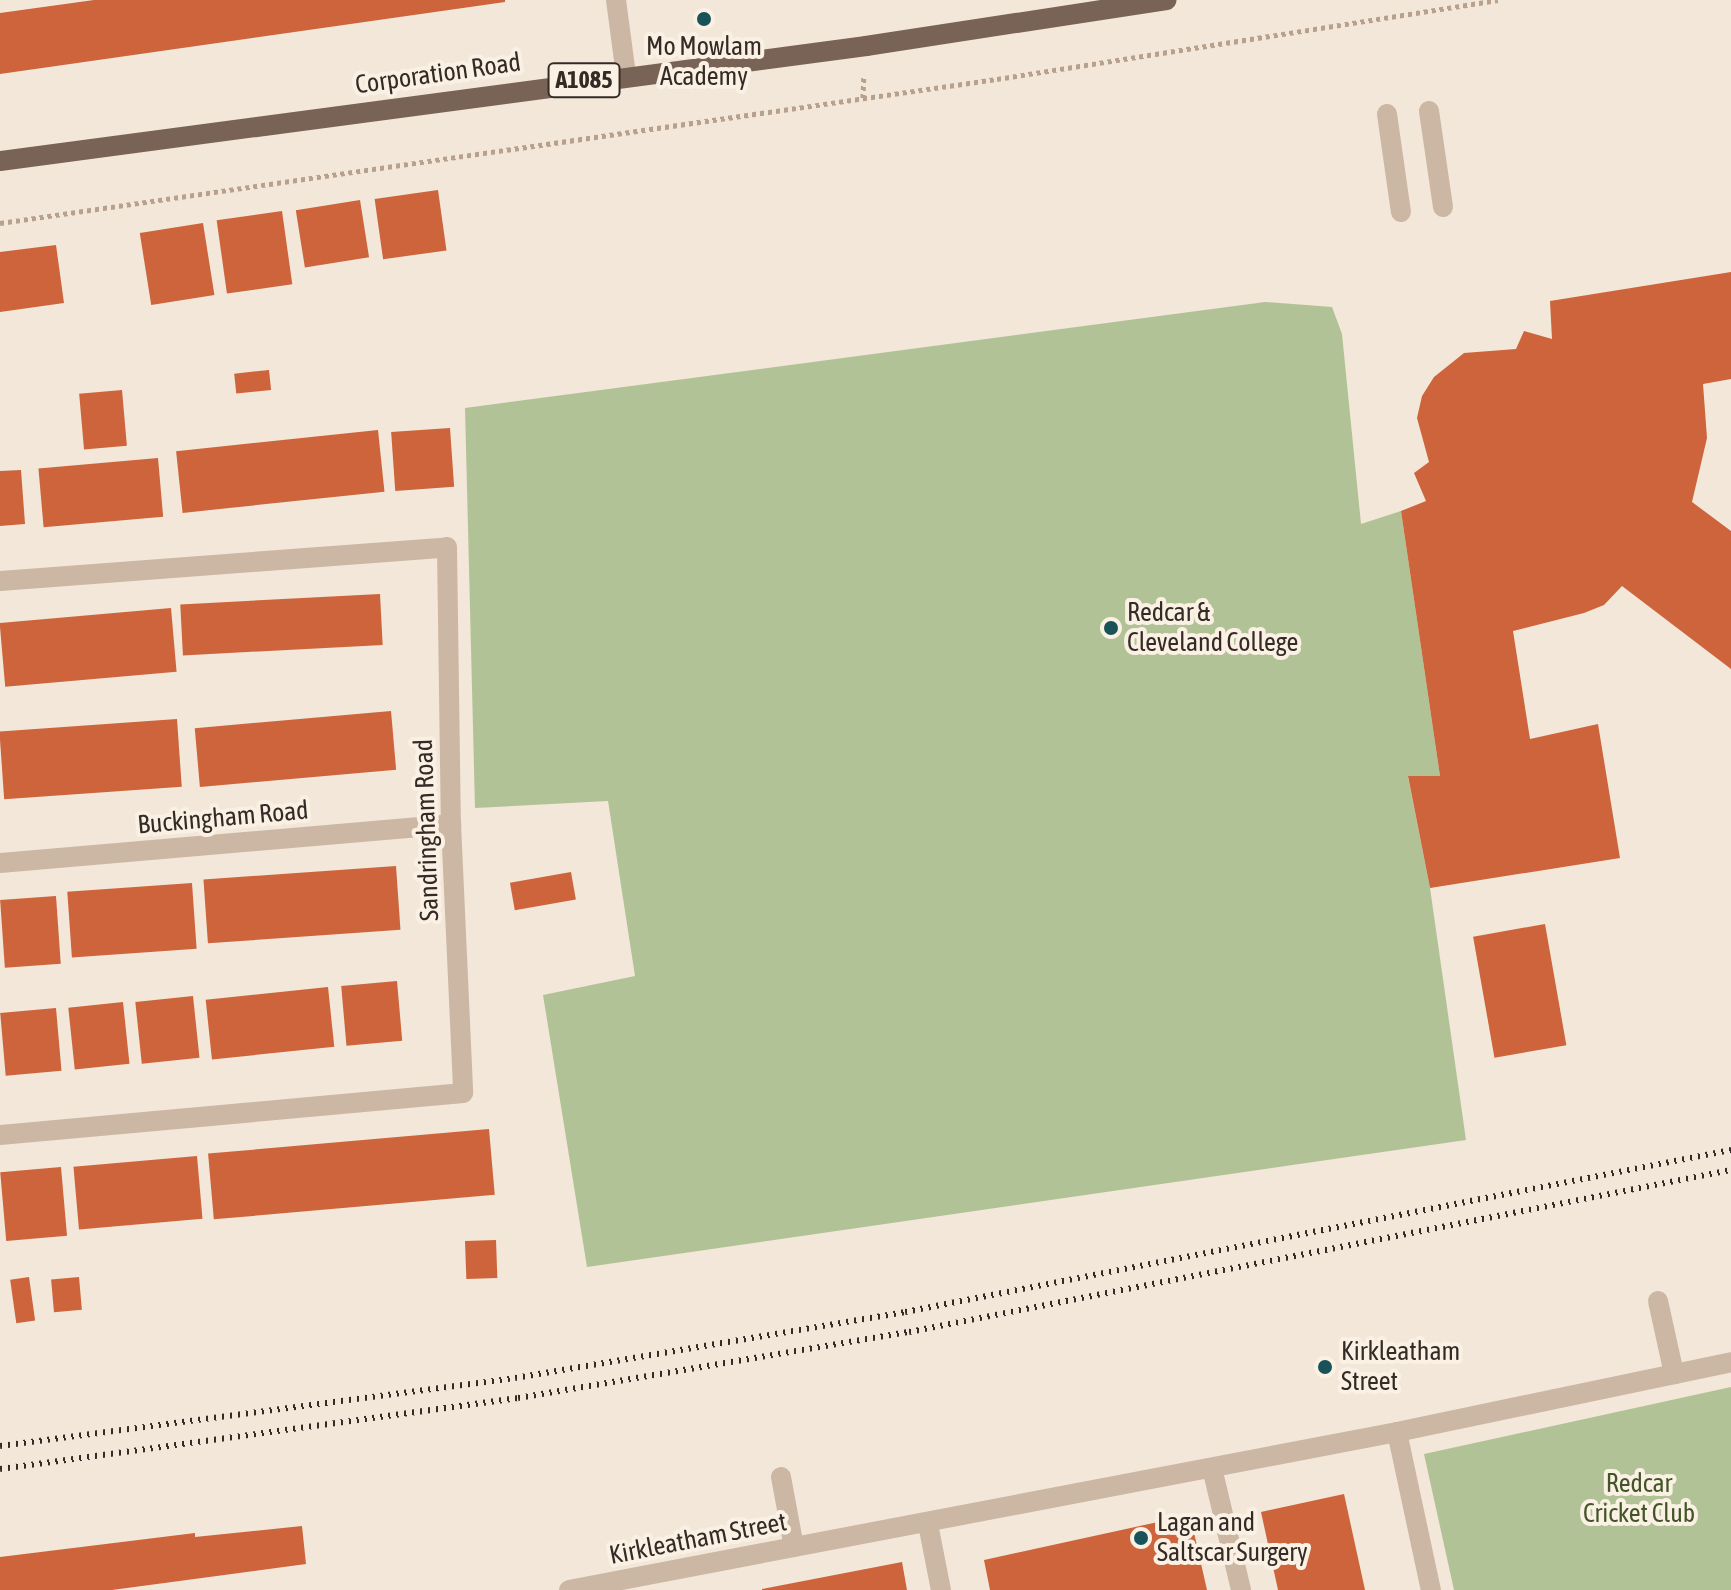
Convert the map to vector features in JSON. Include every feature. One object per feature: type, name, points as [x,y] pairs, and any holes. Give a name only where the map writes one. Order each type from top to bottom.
[{"type":"main road","name":"Corporation Road","points":[[0,161],[626,75],[866,46],[1162,0]]},
{"type":"street","points":[[616,0],[626,75]]},
{"type":"street","points":[[1429,111],[1443,207]]},
{"type":"street","points":[[1387,114],[1401,212]]},
{"type":"street","name":"Sandringham Road","points":[[0,581],[447,547],[451,824],[463,1093],[0,1135]]},
{"type":"street","name":"Buckingham Road","points":[[0,863],[451,824]]},
{"type":"street","points":[[1658,1301],[1674,1374]]},
{"type":"street","name":"Kirkleatham Street","points":[[569,1590],[928,1524],[1397,1432],[1731,1362]]},
{"type":"street","points":[[1397,1432],[1431,1590]]},
{"type":"street","points":[[1212,1468],[1241,1590]]},
{"type":"street","points":[[781,1477],[794,1547]]},
{"type":"street","points":[[928,1524],[941,1590]]},
{"type":"path","points":[[0,223],[997,79],[1498,0]]},
{"type":"green space","points":[[1265,302],[1332,307],[1342,334],[1361,524],[1401,511],[1440,776],[1408,777],[1430,888],[1466,1140],[587,1267],[543,995],[635,976],[608,801],[475,808],[465,408]]},
{"type":"green space","name":"Redcar Cricket Club","points":[[1731,1387],[1731,1590],[1454,1590],[1424,1454]]},
{"type":"building","points":[[94,0],[505,2],[0,74],[0,13]]},
{"type":"building","points":[[438,190],[446,250],[383,259],[375,199]]},
{"type":"building","points":[[360,200],[369,257],[305,267],[296,210]]},
{"type":"building","points":[[282,211],[292,284],[227,293],[217,220]]},
{"type":"building","points":[[203,223],[214,295],[151,305],[140,233]]},
{"type":"building","points":[[56,245],[64,303],[0,312],[0,252]]},
{"type":"building","points":[[1731,272],[1731,379],[1703,384],[1707,438],[1692,502],[1731,531],[1731,669],[1622,586],[1604,605],[1513,631],[1530,739],[1598,724],[1620,858],[1430,888],[1408,776],[1440,776],[1401,511],[1426,501],[1414,473],[1429,462],[1417,418],[1422,396],[1434,377],[1464,353],[1516,349],[1524,331],[1552,339],[1550,301]]},
{"type":"building","points":[[269,370],[271,390],[236,394],[234,374]]},
{"type":"building","points":[[122,390],[127,446],[84,450],[79,394]]},
{"type":"building","points":[[450,428],[454,487],[395,491],[391,432]]},
{"type":"building","points":[[378,430],[384,492],[183,513],[176,451]]},
{"type":"building","points":[[158,458],[163,517],[44,527],[38,468]]},
{"type":"building","points":[[21,470],[25,524],[0,526],[0,471]]},
{"type":"building","points":[[380,594],[383,645],[183,655],[180,604]]},
{"type":"building","points":[[171,608],[177,672],[5,687],[0,623]]},
{"type":"building","points":[[391,711],[396,770],[200,787],[195,728]]},
{"type":"building","points":[[177,719],[182,787],[4,799],[0,731]]},
{"type":"building","points":[[396,866],[400,930],[208,943],[203,879]]},
{"type":"building","points":[[571,872],[576,900],[515,910],[510,883]]},
{"type":"building","points":[[192,883],[197,949],[72,958],[67,892]]},
{"type":"building","points":[[56,896],[61,964],[5,968],[0,900]]},
{"type":"building","points":[[1545,924],[1566,1045],[1494,1058],[1473,937]]},
{"type":"building","points":[[397,981],[402,1041],[346,1046],[341,986]]},
{"type":"building","points":[[328,987],[334,1047],[212,1060],[206,1000]]},
{"type":"building","points":[[193,996],[199,1058],[142,1064],[135,1002]]},
{"type":"building","points":[[123,1002],[129,1064],[75,1069],[68,1008]]},
{"type":"building","points":[[56,1008],[61,1071],[6,1076],[0,1013]]},
{"type":"building","points":[[489,1129],[495,1195],[214,1219],[208,1154]]},
{"type":"building","points":[[197,1156],[202,1219],[79,1230],[73,1167]]},
{"type":"building","points":[[61,1167],[67,1236],[6,1241],[0,1172]]},
{"type":"building","points":[[496,1240],[497,1278],[466,1279],[465,1241]]},
{"type":"building","points":[[29,1277],[35,1321],[16,1323],[10,1280]]},
{"type":"building","points":[[79,1277],[82,1310],[54,1312],[51,1279]]},
{"type":"building","points":[[1344,1494],[1365,1590],[1278,1590],[1261,1512]]},
{"type":"building","name":"Lagan and Saltscar Surgery","points":[[1190,1515],[1207,1590],[990,1590],[984,1560]]},
{"type":"building","points":[[302,1526],[306,1564],[112,1590],[0,1590],[0,1557],[195,1533],[195,1537]]},
{"type":"building","points":[[902,1562],[907,1590],[762,1590],[762,1589]]},
{"type":"railway","points":[[0,1446],[515,1378],[905,1312],[1731,1150]]},
{"type":"railway","points":[[0,1469],[518,1398],[909,1332],[1731,1170]]},
{"type":"place","name":"Mo Mowlam Academy","points":[[704,19]]},
{"type":"place","name":"Redcar & Cleveland College","points":[[1111,628]]},
{"type":"place","name":"Kirkleatham Street","points":[[1325,1367]]},
{"type":"place","name":"Lagan and Saltscar Surgery","points":[[1141,1538]]}]
